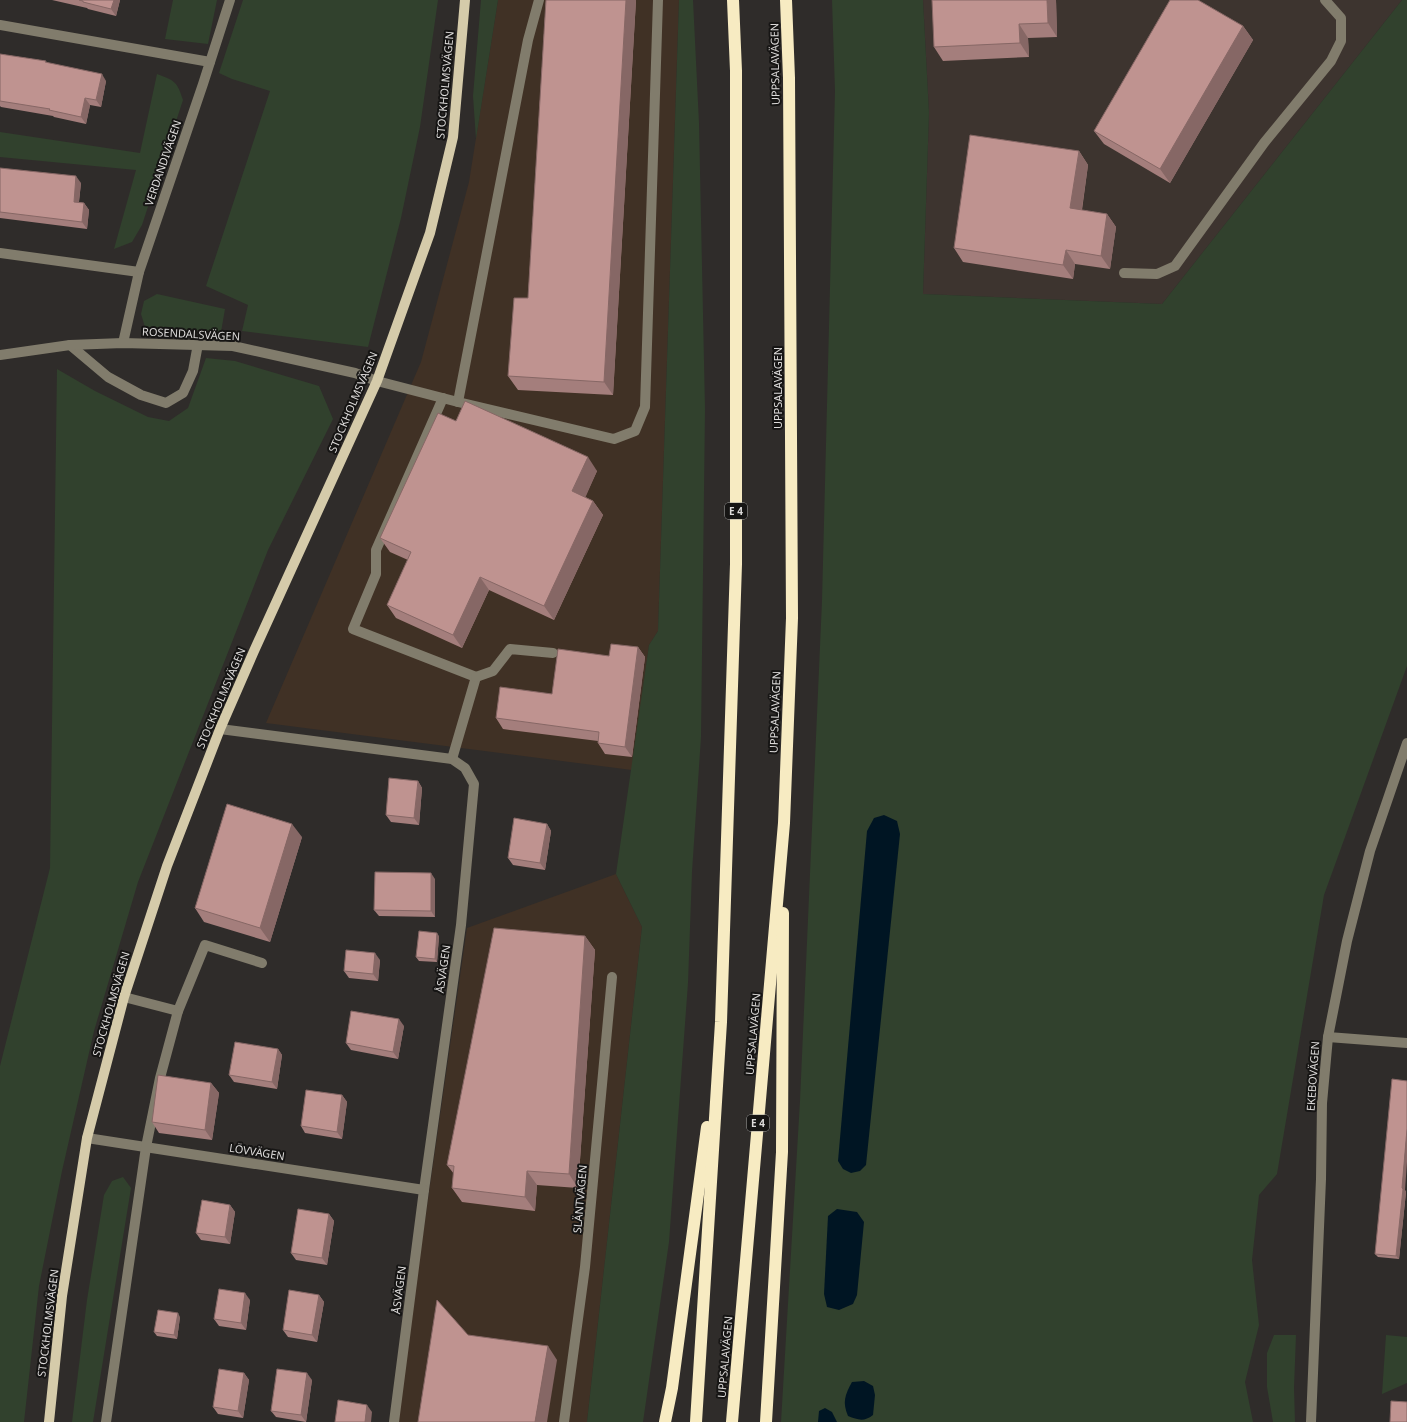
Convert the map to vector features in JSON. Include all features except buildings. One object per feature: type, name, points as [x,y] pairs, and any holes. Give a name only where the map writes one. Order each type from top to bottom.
[{"type":"highway","name":"E 4","points":[[696,1422],[721,1022],[736,564],[736,71],[733,0]]},
{"type":"highway","name":"UPPSALAVÄGEN","points":[[732,1422],[784,823],[792,618],[789,86],[786,0]]},
{"type":"highway","points":[[766,1422],[782,1152],[784,823]]},
{"type":"highway","points":[[665,1422],[672,1388],[721,1022]]},
{"type":"main road","name":"STOCKHOLMSVÄGEN","points":[[49,1422],[62,1296],[87,1138],[124,998],[167,866],[220,729],[377,381],[430,233],[453,137],[465,0]]},
{"type":"street","name":"VERDANDIVÄGEN","points":[[123,343],[138,272],[230,0]]},
{"type":"street","points":[[458,402],[528,40],[539,0]]},
{"type":"street","name":"ROSENDALSVÄGEN","points":[[0,355],[70,345],[123,343],[233,346],[355,373],[377,381],[458,402],[614,439],[635,431],[645,407],[658,0]]},
{"type":"street","points":[[1124,273],[1157,274],[1175,266],[1264,143],[1331,61],[1341,41],[1341,18],[1325,0]]},
{"type":"street","points":[[0,25],[210,62]]},
{"type":"street","points":[[0,253],[138,272]]},
{"type":"street","points":[[70,345],[108,377],[141,395],[166,403],[183,393],[193,371],[198,344]]},
{"type":"street","points":[[443,398],[376,550],[376,574],[353,629],[476,677],[493,671],[510,649],[553,653]]},
{"type":"street","points":[[220,729],[452,759],[476,677]]},
{"type":"street","name":"EKEBOVÄGEN","points":[[1311,1422],[1321,1179],[1322,1103],[1328,1037],[1347,941],[1370,851],[1407,743]]},
{"type":"street","name":"ÅSVÄGEN","points":[[394,1422],[424,1190],[461,925],[474,784],[465,768],[452,759]]},
{"type":"street","points":[[106,1422],[146,1146],[160,1078],[178,1011],[205,945],[262,963]]},
{"type":"street","name":"SLÄNTVÄGEN","points":[[564,1422],[585,1267],[612,977]]},
{"type":"street","points":[[124,998],[178,1011]]},
{"type":"street","points":[[1328,1037],[1407,1043]]},
{"type":"street","name":"LÖVVÄGEN","points":[[87,1138],[424,1190]]},
{"type":"shaded area","points":[[498,0],[679,0],[658,631],[649,645],[632,770],[266,723],[421,362],[469,182]]},
{"type":"shaded area","points":[[923,0],[1402,0],[1162,304],[923,294],[929,113]]},
{"type":"shaded area","points":[[616,874],[642,927],[587,1422],[396,1422],[467,928]]},
{"type":"green space","points":[[173,0],[217,0],[208,44],[165,39]]},
{"type":"green space","points":[[243,0],[438,0],[420,127],[401,218],[368,347],[242,331],[248,305],[206,286],[270,91],[232,79],[219,73]]},
{"type":"green space","points":[[481,0],[498,0],[476,139],[473,96]]},
{"type":"green space","points":[[679,0],[693,0],[699,123],[705,409],[701,737],[692,872],[688,983],[669,1242],[643,1422],[587,1422],[642,927],[616,874],[649,645],[658,631]]},
{"type":"green space","points":[[832,0],[923,0],[929,113],[923,294],[1162,304],[1402,0],[1407,0],[1407,666],[1324,895],[1277,1174],[1259,1195],[1252,1260],[1259,1325],[1245,1382],[1253,1422],[781,1422],[800,1101],[822,601],[835,91]]},
{"type":"green space","points":[[157,74],[168,78],[175,83],[183,100],[142,225],[132,242],[114,249],[136,170],[0,157],[0,132],[140,153]]},
{"type":"green space","points":[[157,294],[225,309],[221,332],[145,327],[141,314],[144,301]]},
{"type":"green space","points":[[206,358],[235,361],[319,386],[333,419],[268,550],[138,882],[94,1031],[62,1171],[39,1286],[24,1422],[0,1422],[0,1066],[50,868],[57,369],[95,391],[148,417],[169,421],[188,408]]},
{"type":"green space","points":[[123,1177],[131,1188],[93,1422],[72,1422],[87,1300],[104,1195],[112,1181]]},
{"type":"green space","points":[[1274,1335],[1296,1335],[1294,1388],[1295,1422],[1273,1422],[1267,1387],[1267,1353]]},
{"type":"green space","points":[[1386,1335],[1407,1337],[1407,1383],[1382,1394]]},
{"type":"water","points":[[884,815],[897,821],[900,834],[866,1165],[860,1171],[851,1173],[843,1169],[838,1161],[867,831],[874,818]]},
{"type":"water","points":[[837,1209],[857,1212],[864,1222],[857,1295],[853,1304],[839,1310],[827,1307],[824,1294],[828,1216]]},
{"type":"water","points":[[864,1381],[873,1386],[875,1395],[873,1415],[867,1419],[858,1419],[848,1416],[845,1407],[845,1399],[852,1382]]},
{"type":"water","points":[[825,1408],[832,1412],[837,1422],[818,1422],[819,1411]]}]
